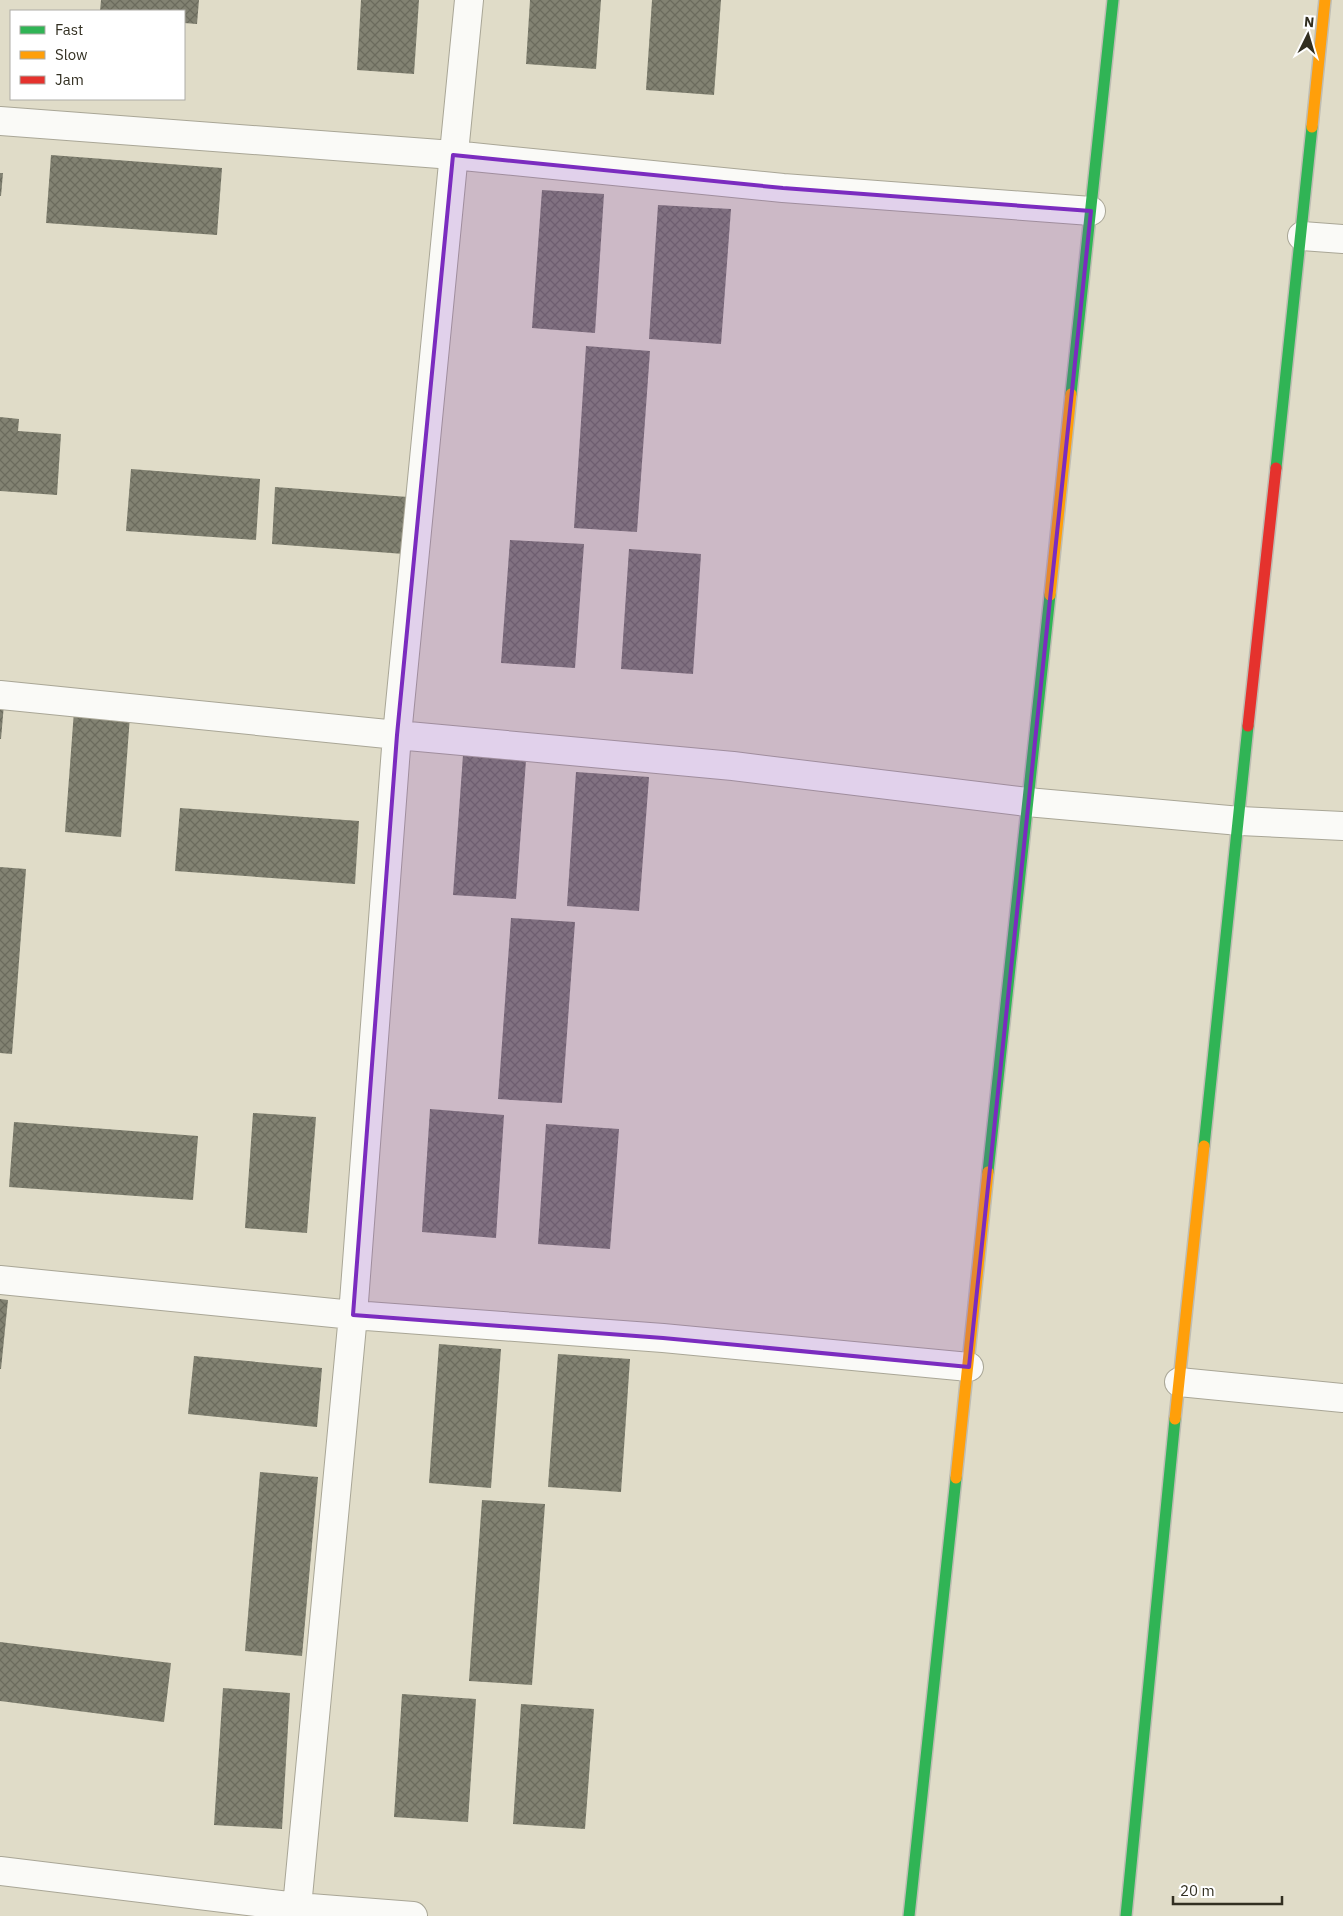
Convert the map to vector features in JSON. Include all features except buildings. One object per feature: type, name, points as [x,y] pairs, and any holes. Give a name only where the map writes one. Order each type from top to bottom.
[{"type":"highway","points":[[910,1916],[1113,0]]},
{"type":"highway","points":[[1126,1916],[1179,1382],[1326,0]]},
{"type":"street","points":[[297,1907],[353,1315],[397,735],[469,0]]},
{"type":"street","points":[[0,121],[453,155],[783,188],[1091,211]]},
{"type":"street","points":[[1302,236],[1343,239]]},
{"type":"street","points":[[0,695],[397,735],[733,766],[1027,802],[1240,821],[1343,826]]},
{"type":"street","points":[[0,1280],[353,1315],[663,1338],[969,1367]]},
{"type":"street","points":[[1179,1382],[1343,1398]]},
{"type":"street","points":[[0,1871],[297,1907],[413,1916]]},
{"type":"highlighted area","points":[[453,155],[783,188],[1091,211],[969,1367],[663,1338],[353,1315],[397,735]]},
{"type":"traffic: fast","points":[[1071,394],[1113,0]]},
{"type":"traffic: fast","points":[[1276,468],[1312,127]]},
{"type":"traffic: fast","points":[[988,1172],[1050,595]]},
{"type":"traffic: fast","points":[[1204,1146],[1248,726]]},
{"type":"traffic: fast","points":[[1126,1916],[1175,1419]]},
{"type":"traffic: fast","points":[[909,1916],[956,1478]]},
{"type":"traffic: slow","points":[[1312,127],[1325,0]]},
{"type":"traffic: slow","points":[[1050,595],[1071,394]]},
{"type":"traffic: slow","points":[[1175,1419],[1204,1146]]},
{"type":"traffic: slow","points":[[956,1478],[988,1172]]},
{"type":"traffic: jam","points":[[1248,726],[1276,468]]}]
